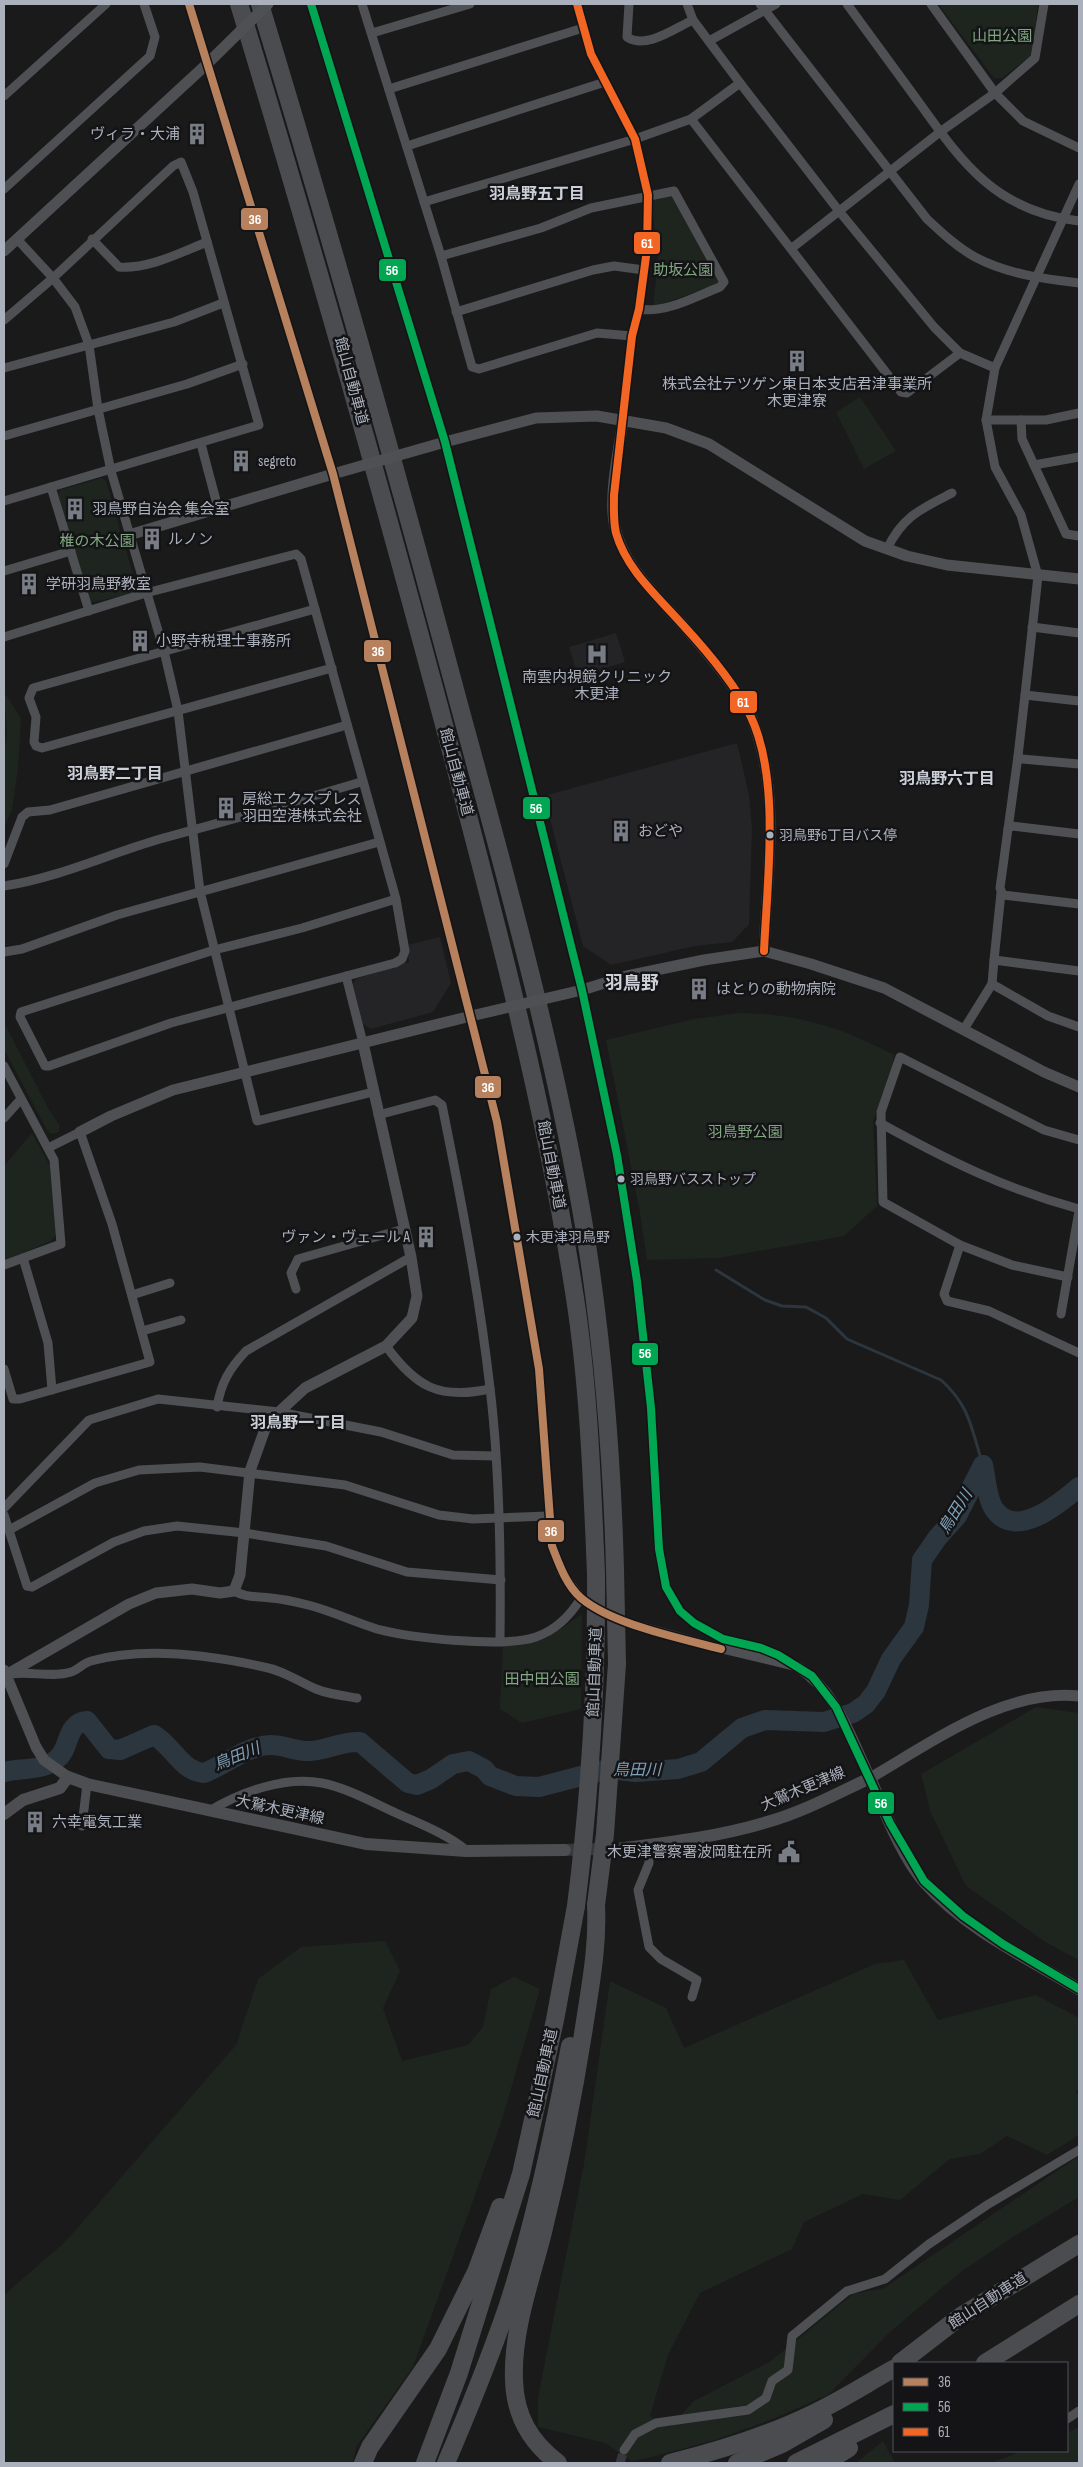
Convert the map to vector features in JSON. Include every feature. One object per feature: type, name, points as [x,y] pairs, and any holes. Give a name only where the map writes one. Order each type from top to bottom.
[{"type":"highway","name":"館山自動車道","points":[[240,4],[323,283],[491,900],[531,1066],[576,1303],[586,1400],[596,1573],[596,1682],[586,1832],[576,1906],[555,2020],[521,2174],[459,2373],[425,2463]]},
{"type":"highway","name":"館山自動車道","points":[[260,4],[326,221],[420,556],[510,892],[550,1058],[584,1229],[606,1397],[615,1570],[616,1674],[605,1834],[596,1905],[555,2121],[536,2207],[506,2308],[446,2463]]},
{"type":"highway","points":[[558,2463],[536,2443],[519,2415],[514,2381],[514,2363],[522,2311],[564,2145],[576,2081],[598,1938],[596,1905]]},
{"type":"highway","points":[[363,2463],[370,2447],[438,2349],[476,2272],[503,2198],[521,2174]]},
{"type":"highway","name":"館山自動車道","points":[[902,2362],[962,2316],[1079,2244]]},
{"type":"highway","points":[[987,2362],[1079,2304]]},
{"type":"highway","points":[[670,2463],[732,2446],[776,2430],[812,2414],[893,2369]]},
{"type":"highway","points":[[737,2463],[782,2444],[838,2411],[893,2369]]},
{"type":"highway","points":[[796,2463],[893,2414]]},
{"type":"highway","points":[[825,2463],[893,2421]]},
{"type":"main road","name":"大鷲木更津線","points":[[68,1777],[87,1784],[366,1844],[466,1850],[565,1850]]},
{"type":"main road","points":[[4,1814],[23,1800],[60,1788],[68,1777]]},
{"type":"main road","name":"大鷲木更津線","points":[[624,1848],[737,1830],[769,1822],[807,1808],[870,1778],[890,1823],[924,1882],[934,1892],[1003,1944],[1079,1989]]},
{"type":"street","points":[[4,96],[106,4]]},
{"type":"street","points":[[4,189],[150,56],[155,36],[144,4]]},
{"type":"street","points":[[189,4],[333,474],[497,1122],[538,1369],[548,1516],[552,1546],[562,1573],[581,1598],[629,1623],[722,1649],[798,1667]]},
{"type":"street","points":[[4,251],[208,63],[268,4]]},
{"type":"street","points":[[311,4],[445,442],[582,990],[618,1155],[637,1281],[651,1408],[659,1550],[666,1587],[680,1611],[694,1623],[723,1639],[761,1648],[778,1655],[812,1676],[836,1707],[870,1778],[985,1713],[1002,1706],[1030,1698],[1079,1696]]},
{"type":"street","points":[[362,4],[441,256],[472,367],[479,368],[597,333],[632,336]]},
{"type":"street","points":[[372,33],[470,4]]},
{"type":"street","points":[[577,4],[591,54],[635,139],[648,195],[647,249],[639,309],[632,336],[613,514],[616,533],[623,551],[636,572],[694,638],[739,696],[750,716],[760,742],[766,775],[770,829],[764,951]]},
{"type":"street","points":[[628,4],[627,37],[633,41],[639,42],[661,36],[693,20]]},
{"type":"street","points":[[687,4],[693,20],[740,83],[839,211],[934,327],[960,353],[995,368]]},
{"type":"street","points":[[709,41],[762,7],[776,4]]},
{"type":"street","points":[[848,4],[962,162],[993,189],[1028,209],[1079,221]]},
{"type":"street","points":[[931,4],[995,93],[1023,121],[1079,148]]},
{"type":"street","points":[[792,248],[940,132],[995,93],[1035,58],[1044,4]]},
{"type":"street","points":[[762,7],[927,219],[953,243],[976,258],[1037,278],[1079,282]]},
{"type":"street","points":[[389,89],[583,28]]},
{"type":"street","points":[[407,146],[605,82]]},
{"type":"street","points":[[424,202],[635,139],[691,119],[740,83]]},
{"type":"street","points":[[691,119],[901,392],[907,393],[960,353]]},
{"type":"street","points":[[4,320],[53,278],[92,239],[173,166],[181,162],[192,192],[260,425],[111,471],[4,501]]},
{"type":"street","points":[[964,1029],[992,984],[1038,576],[1021,515],[995,466],[986,420],[995,368],[1079,184]]},
{"type":"street","points":[[441,256],[541,228],[591,208],[674,191],[724,282],[720,287],[666,307],[649,311],[639,309]]},
{"type":"street","points":[[17,239],[53,278],[75,307],[89,345],[98,409],[111,471],[128,536],[164,652],[178,711],[187,772],[192,832],[200,891],[257,1121],[373,1092]]},
{"type":"street","points":[[92,239],[119,267],[131,268],[156,262],[207,242]]},
{"type":"street","points":[[456,312],[593,270],[614,266],[644,270]]},
{"type":"street","points":[[4,368],[174,322],[223,303]]},
{"type":"street","points":[[4,436],[187,384],[243,364]]},
{"type":"street","points":[[986,420],[1046,420],[1079,413]]},
{"type":"street","points":[[128,536],[333,474],[536,418],[597,416],[666,428],[709,444],[865,541],[886,549],[947,566],[1005,570],[1038,576],[1079,579]]},
{"type":"street","points":[[1021,420],[1022,439],[1066,534],[1079,536]]},
{"type":"street","points":[[201,444],[218,508]]},
{"type":"street","points":[[1034,466],[1079,457]]},
{"type":"street","points":[[51,487],[89,611]]},
{"type":"street","points":[[886,549],[896,530],[908,518],[952,493]]},
{"type":"street","points":[[4,572],[71,551]]},
{"type":"street","points":[[4,637],[146,593],[296,554],[301,558],[361,782],[396,899],[405,950],[402,959],[395,963],[171,1023],[45,1066],[20,1017],[20,1012],[214,950],[302,928],[396,899]]},
{"type":"street","points":[[315,609],[33,688],[29,698],[36,717],[34,742],[36,746],[42,748],[332,668]]},
{"type":"street","points":[[1032,627],[1079,633]]},
{"type":"street","points":[[1025,695],[1079,701]]},
{"type":"street","points":[[4,864],[22,817],[28,812],[50,810],[346,725]]},
{"type":"street","points":[[1018,756],[1022,759],[1079,764]]},
{"type":"street","points":[[4,886],[31,882],[160,839],[192,832],[361,782]]},
{"type":"street","points":[[1008,829],[1012,826],[1079,834]]},
{"type":"street","points":[[4,952],[22,949],[117,915],[379,842]]},
{"type":"street","points":[[1001,893],[1079,904]]},
{"type":"street","points":[[48,1148],[111,1116],[173,1090],[582,990],[646,972],[704,960],[764,951],[789,957],[884,988],[1044,1072],[1079,1087]]},
{"type":"street","points":[[994,960],[1079,971]]},
{"type":"street","points":[[234,1590],[240,1575],[250,1471],[265,1429],[279,1412],[305,1388],[386,1346],[412,1318],[417,1296],[411,1257],[346,976]]},
{"type":"street","points":[[992,984],[1048,1016],[1079,1027]]},
{"type":"street","points":[[1068,1277],[1012,1265],[960,1245],[883,1202],[881,1112],[900,1057],[1036,1126],[1079,1140]]},
{"type":"street","points":[[4,1066],[54,1160],[57,1173],[61,1244],[4,1265]]},
{"type":"street","points":[[4,1118],[21,1099]]},
{"type":"street","points":[[378,1115],[435,1100],[442,1105],[470,1246],[490,1389],[501,1580],[500,1640]]},
{"type":"street","points":[[880,1123],[948,1161],[1032,1196],[1079,1210],[1062,1314]]},
{"type":"street","points":[[4,1368],[13,1399],[20,1399],[150,1362],[112,1224],[80,1132]]},
{"type":"street","points":[[296,1289],[291,1273],[298,1259],[404,1229]]},
{"type":"street","points":[[960,1245],[944,1294],[947,1301],[989,1311],[1079,1353]]},
{"type":"street","points":[[217,1407],[221,1386],[230,1367],[246,1351],[411,1257]]},
{"type":"street","points":[[23,1258],[48,1343],[52,1390]]},
{"type":"street","points":[[132,1294],[170,1283]]},
{"type":"street","points":[[142,1331],[181,1320]]},
{"type":"street","points":[[386,1346],[404,1370],[420,1382],[446,1392],[468,1394],[490,1389]]},
{"type":"street","points":[[4,1508],[89,1420],[158,1399],[217,1407],[279,1412],[381,1432],[453,1455],[495,1456]]},
{"type":"street","points":[[9,1530],[95,1483],[139,1470],[200,1467],[250,1471],[346,1485],[439,1515],[473,1519],[548,1516]]},
{"type":"street","points":[[4,1515],[27,1586],[32,1586],[114,1542],[144,1531],[177,1526],[245,1533],[326,1546],[407,1572],[501,1580]]},
{"type":"street","points":[[5,1672],[129,1604],[156,1593],[192,1589],[220,1593],[234,1590],[242,1596],[271,1598],[309,1605],[378,1629],[430,1639],[500,1640],[535,1637],[557,1626],[572,1612],[581,1598]]},
{"type":"street","points":[[5,1672],[27,1671],[53,1674],[72,1672],[89,1661],[133,1654],[162,1652],[264,1666],[292,1675],[317,1690],[356,1698]]},
{"type":"street","points":[[5,1672],[36,1747],[44,1760],[68,1777]]},
{"type":"street","points":[[209,1811],[224,1802],[261,1788],[287,1782],[323,1783],[348,1791],[451,1838],[466,1850]]},
{"type":"street","points":[[82,1826],[87,1784]]},
{"type":"street","points":[[649,1845],[649,1863],[638,1890],[649,1947],[661,1959],[697,1980],[692,1997]]},
{"type":"street","points":[[624,2450],[635,2434],[656,2423],[748,2410],[766,2398],[772,2381],[788,2370],[792,2336],[847,2291],[885,2279],[930,2244],[987,2205],[1079,2150]]},
{"type":"street","points":[[1068,2418],[1079,2411]]},
{"type":"shaded area","name":"南雲内視鏡クリニック 木更津","points":[[616,633],[625,662],[578,676],[569,647]]},
{"type":"shaded area","name":"おどや","points":[[737,743],[749,795],[752,829],[749,924],[732,942],[695,946],[611,965],[583,946],[544,796]]},
{"type":"shaded area","points":[[440,937],[451,983],[433,1012],[371,1029],[363,1024],[353,984],[356,979],[409,962],[407,945]]},
{"type":"green space","name":"山田公園","points":[[938,4],[1038,4],[1033,54],[1002,78],[994,78]]},
{"type":"green space","name":"助坂公園","points":[[672,193],[720,281],[717,285],[653,307],[658,260],[651,197]]},
{"type":"green space","points":[[860,397],[896,451],[864,469],[836,412]]},
{"type":"green space","name":"椎の木公園","points":[[102,478],[106,481],[137,588],[135,593],[93,602],[88,600],[58,494],[60,490]]},
{"type":"green space","points":[[4,692],[21,718],[18,768],[12,810],[4,827],[4,757],[7,733]]},
{"type":"green space","name":"羽鳥野公園","points":[[740,1013],[801,1019],[856,1037],[894,1055],[892,1070],[873,1120],[877,1206],[844,1236],[719,1258],[647,1260],[639,1207],[606,1040],[694,1019]]},
{"type":"green space","points":[[4,1022],[48,1108],[59,1125],[59,1132],[51,1134],[47,1130],[4,1049]]},
{"type":"green space","points":[[32,1133],[50,1166],[56,1235],[51,1241],[4,1261],[4,1166]]},
{"type":"green space","name":"田中田公園","points":[[582,1614],[581,1709],[522,1723],[500,1709],[503,1645],[531,1643],[547,1638]]},
{"type":"green space","points":[[1036,1707],[1079,1713],[1079,1960],[1047,1943],[966,1886],[931,1813],[921,1774]]},
{"type":"green space","points":[[385,1941],[400,1971],[383,2008],[402,2061],[468,2045],[483,2027],[491,1989],[514,1977],[540,1989],[501,2123],[413,2367],[356,2447],[353,2463],[4,2463],[4,2295],[66,2241],[236,2045],[258,1979],[301,1947]]},
{"type":"green space","points":[[904,1960],[938,2020],[1036,1995],[1079,2018],[1079,2090],[1076,2092],[1079,2097],[1079,2135],[1047,2155],[1007,2136],[980,2154],[950,2159],[900,2200],[863,2194],[804,2222],[792,2249],[700,2293],[668,2355],[650,2416],[670,2427],[694,2401],[771,2361],[853,2294],[884,2288],[1079,2156],[1079,2197],[962,2271],[889,2333],[828,2395],[770,2420],[715,2440],[631,2461],[605,2443],[538,2427],[538,2397],[584,2164],[610,1981],[666,2008],[684,2048],[875,1964]]},
{"type":"green space","points":[[1079,2427],[1079,2463],[991,2463],[1019,2452],[1068,2452],[1068,2432]]},
{"type":"green space","points":[[883,2441],[895,2463],[856,2463]]},
{"type":"waterway","points":[[716,1270],[765,1300],[782,1306],[806,1307],[826,1318],[847,1339],[941,1380],[959,1400],[969,1419],[983,1465]]},
{"type":"waterway","name":"鳥田川","points":[[983,1465],[988,1494],[994,1509],[1003,1518],[1014,1521],[1038,1516],[1061,1502],[1079,1487]]},
{"type":"waterway","name":"鳥田川","points":[[4,1772],[45,1766],[51,1763],[61,1754],[75,1726],[87,1721],[109,1749],[120,1750],[154,1735],[167,1745],[189,1768],[204,1773],[246,1751],[264,1746],[277,1745],[310,1751],[353,1742],[360,1742],[408,1783],[417,1785],[431,1779],[453,1764],[469,1761],[484,1769],[490,1776],[516,1786],[539,1787],[608,1769],[636,1772],[678,1769],[701,1762],[742,1728],[765,1720],[824,1722],[853,1713],[866,1704],[876,1691],[891,1659],[914,1627],[919,1605],[922,1560],[938,1537],[957,1516],[983,1465]]},
{"type":"tunnel","points":[[565,1850],[624,1848]]},
{"type":"tunnel","points":[[620,2463],[624,2450]]},
{"type":"transit line","name":"36","points":[[189,4],[333,474],[497,1122],[539,1369],[552,1546],[571,1587],[581,1598],[595,1607],[611,1616],[648,1630],[721,1649]]},
{"type":"transit line","name":"56","points":[[311,4],[445,442],[582,990],[617,1155],[637,1281],[651,1408],[659,1549],[666,1587],[680,1611],[694,1623],[723,1639],[761,1648],[778,1655],[812,1676],[836,1707],[890,1823],[924,1881],[963,1916],[1003,1944],[1079,1989]]},
{"type":"transit line","name":"61","points":[[577,4],[591,54],[635,139],[648,195],[647,249],[639,309],[632,336],[614,495],[616,533],[627,559],[644,582],[701,645],[728,679],[744,703],[760,740],[766,769],[770,831],[764,951]]},
{"type":"place","name":"ヴィラ・大浦","points":[[197,134]]},
{"type":"place","name":"株式会社テツゲン東日本支店君津事業所 木更津寮","points":[[797,361]]},
{"type":"place","name":"segreto","points":[[241,461]]},
{"type":"place","name":"羽鳥野自治会 集会室","points":[[75,509]]},
{"type":"place","name":"ルノン","points":[[152,539]]},
{"type":"place","name":"学研羽鳥野教室","points":[[29,584]]},
{"type":"place","name":"小野寺税理士事務所","points":[[140,641]]},
{"type":"place","name":"南雲内視鏡クリニック 木更津","points":[[597,654]]},
{"type":"place","name":"房総エクスプレス 羽田空港株式会社","points":[[226,808]]},
{"type":"place","name":"おどや","points":[[621,831]]},
{"type":"place","name":"羽鳥野6丁目バス停","points":[[770,835]]},
{"type":"place","name":"はとりの動物病院","points":[[699,989]]},
{"type":"place","name":"羽鳥野バスストップ","points":[[621,1179]]},
{"type":"place","name":"ヴァン・ヴェール A","points":[[426,1237]]},
{"type":"place","name":"木更津羽鳥野","points":[[517,1237]]},
{"type":"place","name":"六幸電気工業","points":[[35,1822]]},
{"type":"place","name":"木更津警察署波岡駐在所","points":[[789,1852]]},
{"type":"district","name":"羽鳥野五丁目","points":[[537,194]]},
{"type":"district","name":"羽鳥野二丁目","points":[[115,774]]},
{"type":"district","name":"羽鳥野六丁目","points":[[947,779]]},
{"type":"district","name":"羽鳥野","points":[[632,983]]},
{"type":"district","name":"羽鳥野一丁目","points":[[298,1423]]}]
